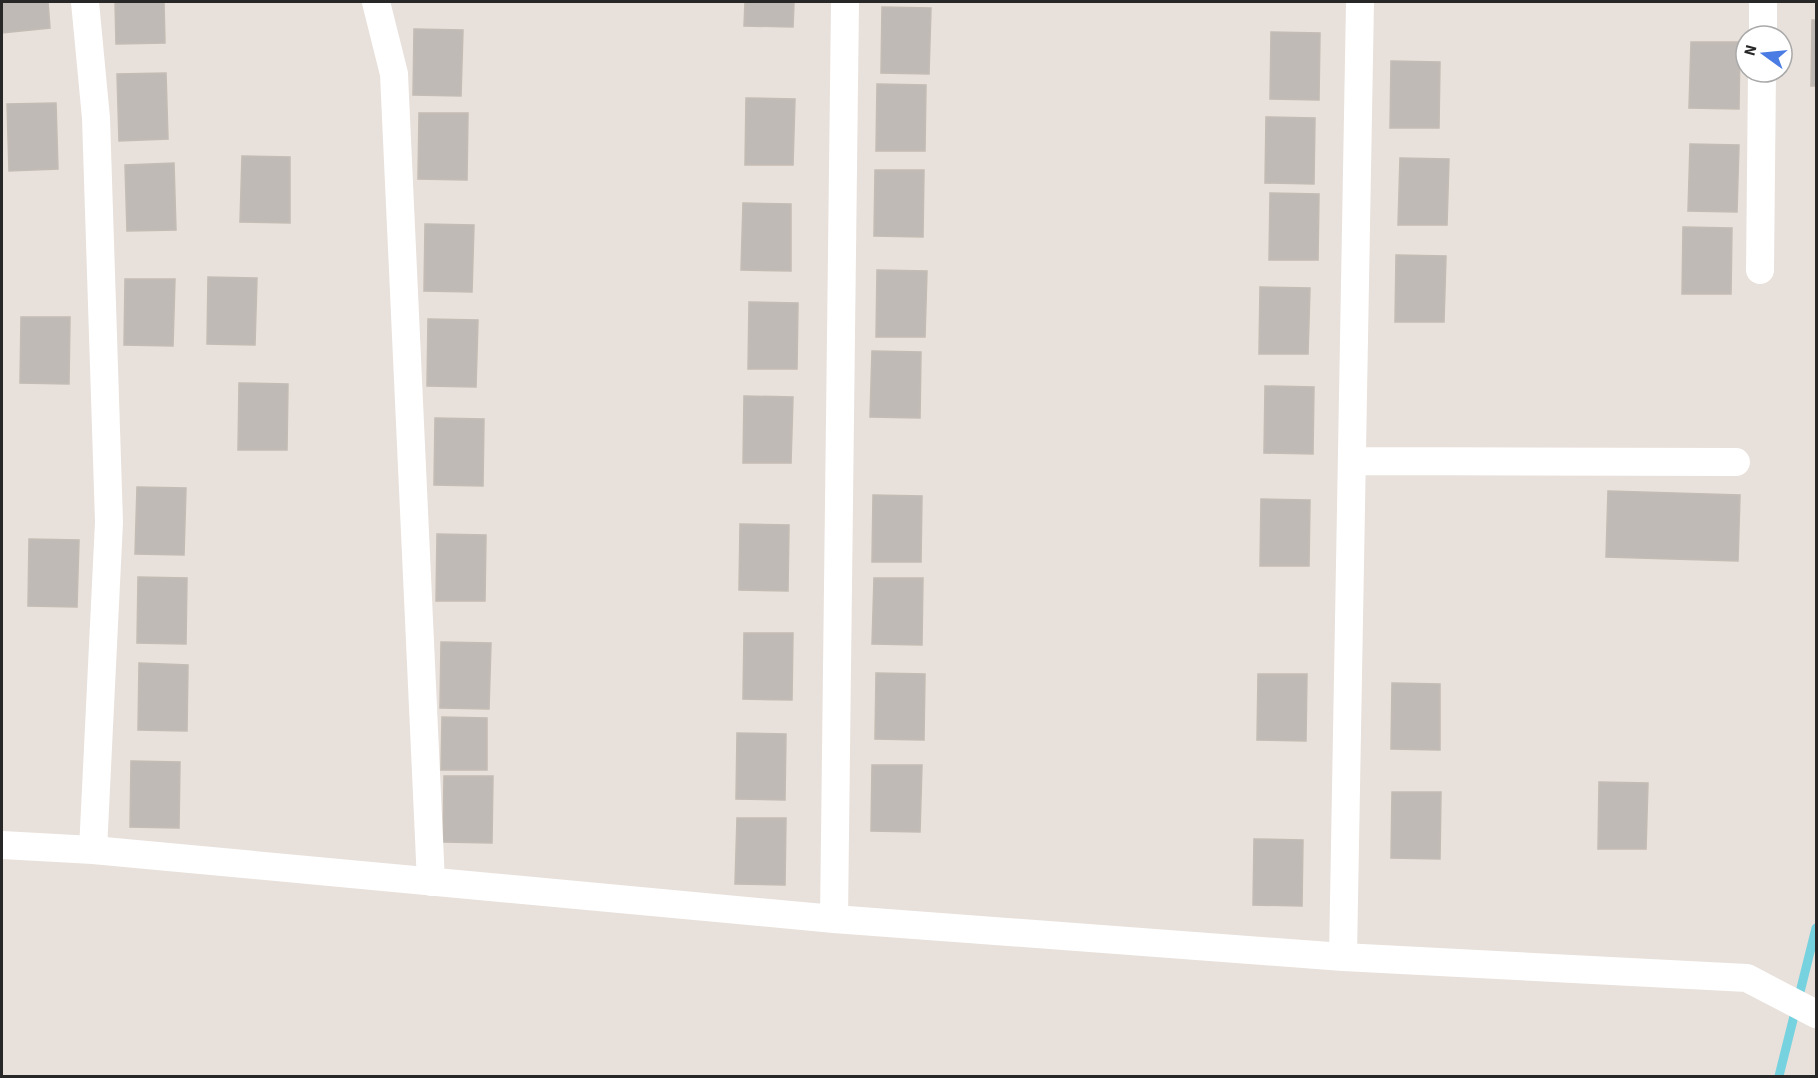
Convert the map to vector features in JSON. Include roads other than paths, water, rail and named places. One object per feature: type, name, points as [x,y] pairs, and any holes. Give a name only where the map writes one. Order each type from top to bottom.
[{"type":"street","points":[[85,2],[96,118],[109,522],[93,850]]},
{"type":"street","points":[[376,2],[393,74],[431,882]]},
{"type":"street","points":[[834,919],[844,2]]},
{"type":"street","points":[[1343,957],[1360,2]]},
{"type":"street","points":[[1763,2],[1763,24]]},
{"type":"street","points":[[1760,270],[1762,84]]},
{"type":"street","points":[[1353,461],[1736,462]]},
{"type":"street","points":[[2,846],[93,850],[834,919],[1343,957],[1747,978],[1816,1014]]},
{"type":"waterway","points":[[1779,1076],[1816,928]]}]
